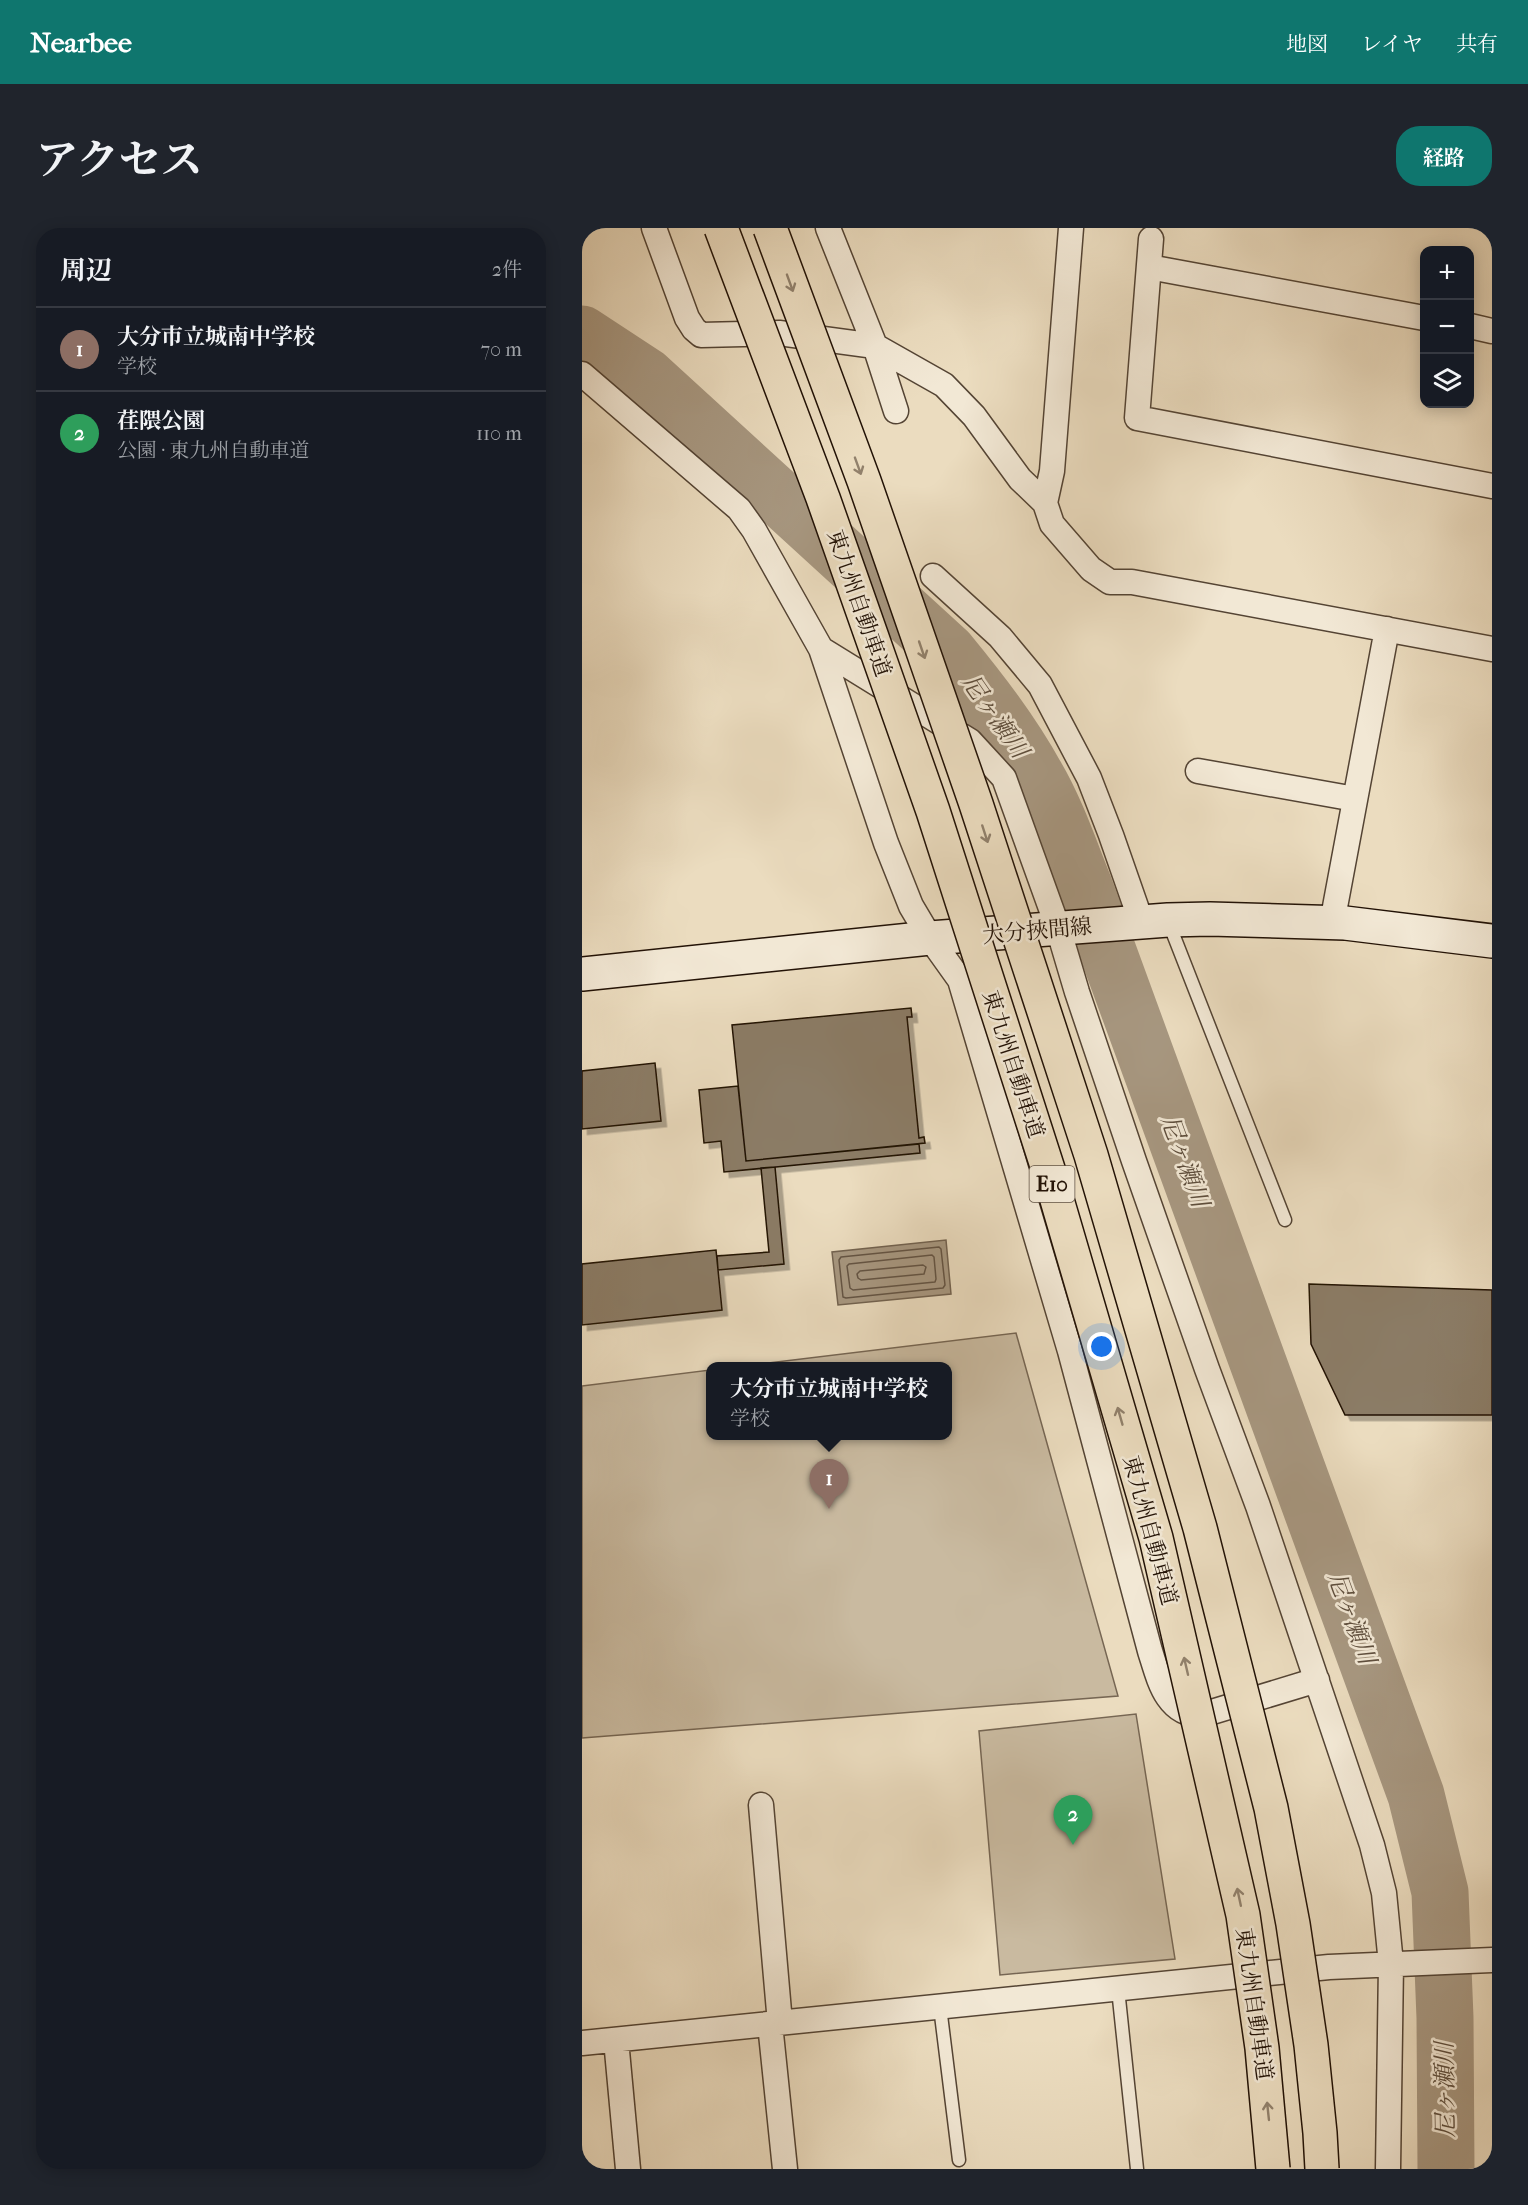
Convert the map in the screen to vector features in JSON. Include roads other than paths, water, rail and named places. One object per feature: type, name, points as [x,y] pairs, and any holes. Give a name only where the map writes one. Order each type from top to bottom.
[{"type":"highway","name":"東九州自動車道","points":[[721,228],[827,509],[933,811],[1048,1169],[1156,1538],[1243,1915],[1262,2048],[1273,2169]]},
{"type":"highway","name":"東九州自動車道","points":[[770,228],[864,482],[994,861],[1091,1155],[1200,1528],[1272,1808],[1293,1924],[1311,2045],[1322,2169]]},
{"type":"main road","name":"大分挾間線","points":[[582,974],[930,938],[1210,919],[1332,923],[1492,941]]},
{"type":"street","points":[[654,228],[687,318],[701,335],[779,333],[875,346],[945,385],[974,416],[1020,479],[1045,503],[1052,524],[1091,569],[1110,582],[1132,582],[1492,649]]},
{"type":"street","points":[[828,228],[875,346],[896,411]]},
{"type":"street","points":[[1045,503],[1052,471],[1071,228]]},
{"type":"street","points":[[1151,238],[1137,418],[1492,486]]},
{"type":"street","points":[[1149,267],[1420,317]]},
{"type":"street","points":[[1474,327],[1492,331]]},
{"type":"street","points":[[582,374],[740,509],[821,649],[886,843],[911,906],[930,938],[960,980],[1070,1351],[1149,1651],[1164,1692],[1182,1711],[1202,1714],[1317,1680]]},
{"type":"street","points":[[933,576],[1000,637],[1040,685],[1089,778],[1111,835],[1155,921]]},
{"type":"street","points":[[1332,923],[1387,629]]},
{"type":"street","points":[[821,649],[970,741],[1004,778],[1058,928],[1130,1150],[1258,1506],[1381,1875],[1391,1964],[1388,2169]]},
{"type":"street","points":[[1198,771],[1355,799]]},
{"type":"street","points":[[761,1805],[785,2169]]},
{"type":"street","points":[[582,2043],[1329,1967],[1491,1960]]},
{"type":"street","points":[[616,2040],[628,2169]]},
{"type":"lane","points":[[1155,921],[1285,1220]]},
{"type":"lane","points":[[1118,1989],[1137,2169]]},
{"type":"lane","points":[[940,2007],[959,2160]]},
{"type":"water","points":[[946,1240],[951,1294],[838,1305],[832,1252]]},
{"type":"waterway","name":"尼ヶ瀬川","points":[[582,334],[646,376],[948,652],[1006,727],[1050,802],[1084,886],[1416,1795],[1440,1892],[1445,2018],[1446,2169]]},
{"type":"place","name":"大分市立城南中学校","points":[[829,1509]]},
{"type":"place","name":"荏隈公園","points":[[1073,1845]]}]
